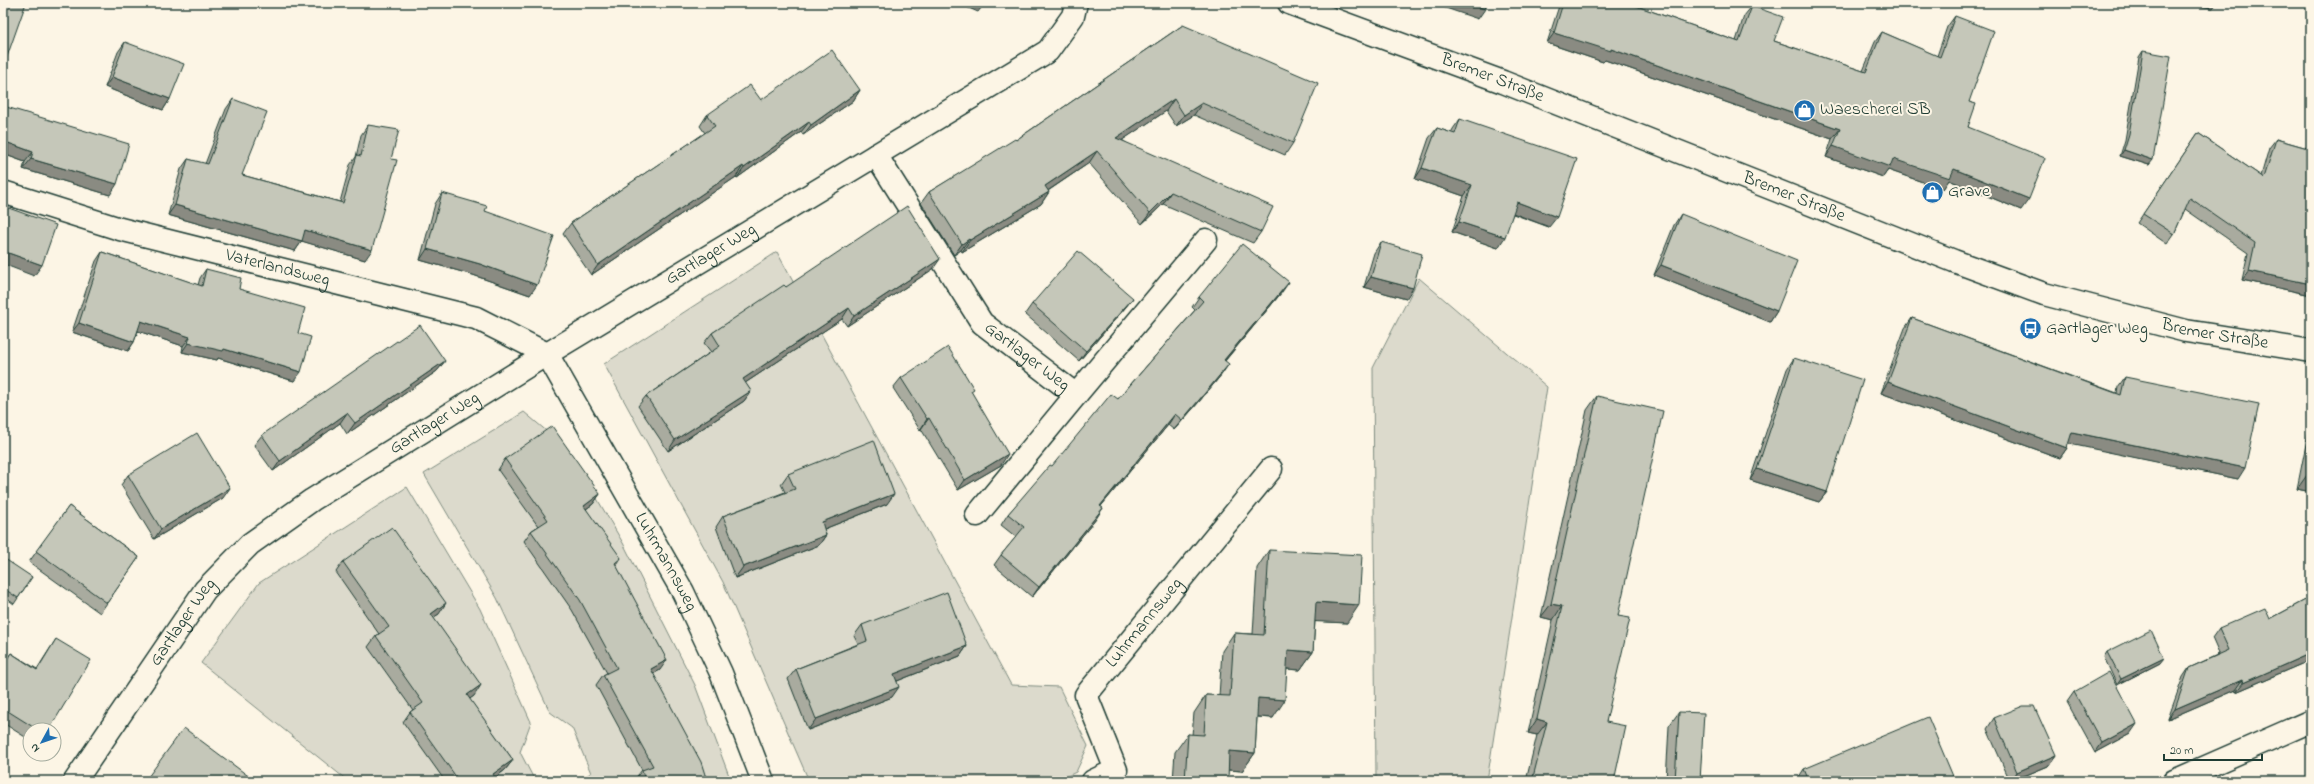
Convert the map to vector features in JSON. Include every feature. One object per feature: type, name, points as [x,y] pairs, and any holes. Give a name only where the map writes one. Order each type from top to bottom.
[{"type":"street","name":"Gartlager Weg","points":[[75,781],[205,590],[250,544],[312,500],[547,354],[1048,51],[1073,16],[1076,3]]},
{"type":"street","name":"Bremer Straße","points":[[1289,3],[1503,82],[1954,261],[2044,294],[2186,331],[2311,351]]},
{"type":"street","name":"Gartlager Weg","points":[[876,156],[982,323],[1076,394]]},
{"type":"street","name":"Vaterlandsweg","points":[[3,192],[120,229],[476,318],[547,354]]},
{"type":"street","name":"Gartlager Weg","points":[[977,515],[1076,394],[1206,240]]},
{"type":"street","name":"Luhrmannsweg","points":[[547,354],[683,592],[721,672],[762,781]]},
{"type":"street","name":"Luhrmannsweg","points":[[1093,781],[1116,770],[1086,695],[1271,469]]},
{"type":"street","points":[[2174,781],[2311,721]]},
{"type":"shaded area","points":[[777,252],[1011,685],[1059,687],[1088,746],[1076,772],[1057,781],[809,781],[723,582],[604,364]]},
{"type":"shaded area","points":[[1419,278],[1547,387],[1487,781],[1376,781],[1373,368]]},
{"type":"shaded area","points":[[524,412],[568,449],[623,543],[695,685],[731,781],[577,781],[591,773],[572,728],[550,712],[497,598],[424,474]]},
{"type":"shaded area","points":[[407,487],[480,609],[531,722],[520,752],[535,781],[348,781],[201,663],[259,583]]},
{"type":"building","points":[[3,3],[26,3],[3,68]]},
{"type":"building","points":[[1468,3],[1487,3],[1485,9]]},
{"type":"building","points":[[1563,3],[1628,3],[1739,42],[1752,6],[1783,17],[1774,41],[1866,72],[1882,32],[1940,57],[1955,16],[1994,31],[1969,102],[1976,104],[1968,127],[2045,158],[2029,199],[1954,169],[1950,178],[1893,159],[1890,167],[1833,146],[1840,129],[1611,49],[1611,51],[1554,33]]},
{"type":"building","points":[[1183,25],[1318,83],[1293,143],[1202,103],[1184,115],[1174,99],[1116,138],[1273,207],[1261,232],[1171,192],[1150,213],[1097,151],[1045,186],[1049,192],[962,244],[929,192],[1015,139],[1016,140]]},
{"type":"building","points":[[125,42],[184,64],[170,99],[112,77]]},
{"type":"building","points":[[832,50],[860,90],[811,125],[809,122],[744,168],[743,166],[598,265],[571,223],[715,126],[707,115],[750,85],[761,100]]},
{"type":"building","points":[[2143,51],[2171,56],[2153,160],[2124,150],[2129,134]]},
{"type":"building","points":[[3,90],[6,91],[3,98]]},
{"type":"building","points":[[233,99],[267,112],[242,175],[343,203],[357,155],[361,156],[368,125],[399,130],[391,159],[397,160],[372,250],[305,230],[302,241],[175,205],[188,159],[208,164]]},
{"type":"building","points":[[3,106],[129,144],[117,184],[31,159],[33,152],[3,141]]},
{"type":"building","points":[[1460,119],[1577,159],[1557,217],[1517,202],[1505,237],[1459,222],[1472,185],[1422,168],[1437,128],[1455,134]]},
{"type":"building","points":[[2198,133],[2264,178],[2276,139],[2311,149],[2311,284],[2249,271],[2255,243],[2190,198],[2174,234],[2143,214]]},
{"type":"building","points":[[442,193],[487,206],[485,211],[554,236],[537,285],[480,264],[427,249]]},
{"type":"building","points":[[3,206],[56,225],[42,265],[3,251]]},
{"type":"building","points":[[907,206],[940,259],[854,316],[849,308],[743,379],[751,391],[675,440],[646,396],[720,346],[712,333],[784,285],[786,287]]},
{"type":"building","points":[[1681,214],[1797,261],[1777,311],[1661,265]]},
{"type":"building","points":[[1381,242],[1422,254],[1413,288],[1371,277]]},
{"type":"building","points":[[1242,244],[1289,282],[1224,360],[1229,364],[1182,420],[1175,414],[1100,506],[1103,508],[1039,587],[1001,555],[1024,527],[1008,514],[1050,465],[1052,466],[1111,394],[1118,399],[1203,301],[1199,297]]},
{"type":"building","points":[[1078,251],[1133,298],[1086,351],[1032,304]]},
{"type":"building","points":[[102,252],[202,286],[206,269],[241,278],[239,289],[305,308],[298,333],[311,337],[301,372],[224,349],[223,351],[188,343],[190,337],[141,321],[134,342],[79,323]]},
{"type":"building","points":[[1912,318],[2121,395],[2125,377],[2259,404],[2245,468],[2072,432],[2067,448],[1888,382]]},
{"type":"building","points":[[420,325],[445,361],[355,423],[347,413],[280,461],[262,435]]},
{"type":"building","points":[[948,347],[974,389],[971,391],[1008,454],[965,480],[929,418],[927,419],[901,378]]},
{"type":"building","points":[[1794,358],[1863,380],[1827,492],[1757,469]]},
{"type":"building","points":[[1597,396],[1663,411],[1618,616],[1630,618],[1606,722],[1626,726],[1614,781],[1532,781],[1547,722],[1537,719],[1562,606],[1551,604]]},
{"type":"building","points":[[552,426],[600,494],[584,506],[621,558],[615,563],[667,660],[651,669],[701,762],[707,781],[645,781],[642,770],[653,766],[603,675],[617,668],[580,600],[531,531],[548,520],[505,459]]},
{"type":"building","points":[[197,433],[230,488],[161,529],[128,475]]},
{"type":"building","points":[[874,440],[894,494],[822,522],[826,535],[743,567],[723,516],[795,489],[788,474]]},
{"type":"building","points":[[69,506],[139,557],[107,603],[36,551]]},
{"type":"building","points":[[392,527],[446,603],[431,614],[481,685],[467,695],[513,760],[493,774],[497,781],[459,781],[410,712],[423,703],[376,636],[389,627],[343,562]]},
{"type":"building","points":[[1269,550],[1362,555],[1359,605],[1316,602],[1313,652],[1288,650],[1285,700],[1258,698],[1255,753],[1229,751],[1228,781],[1185,781],[1188,734],[1204,735],[1206,695],[1230,696],[1234,633],[1264,635]]},
{"type":"building","points":[[5,559],[32,577],[18,598],[3,588],[3,561]]},
{"type":"building","points":[[947,592],[967,646],[894,674],[899,687],[816,719],[796,669],[867,641],[862,625]]},
{"type":"building","points":[[2311,597],[2311,653],[2243,683],[2242,680],[2175,709],[2189,668],[2229,650],[2219,628],[2265,608],[2270,619]]},
{"type":"building","points":[[2151,630],[2164,658],[2121,679],[2107,652]]},
{"type":"building","points":[[56,639],[91,660],[54,722],[25,722],[3,708],[3,665],[11,653],[37,670]]},
{"type":"building","points":[[2109,672],[2137,724],[2102,743],[2074,692]]},
{"type":"building","points":[[2023,706],[2034,706],[2056,755],[2017,772],[1994,718]]},
{"type":"building","points":[[1679,712],[1704,713],[1700,781],[1675,781]]},
{"type":"building","points":[[1928,717],[1955,781],[1809,781],[1804,769]]},
{"type":"building","points":[[184,728],[255,781],[145,781]]},
{"type":"place","name":"Waescherei SB","points":[[1805,110]]},
{"type":"place","name":"Grave","points":[[1933,192]]},
{"type":"place","name":"Gartlager Weg","points":[[2031,329]]}]
